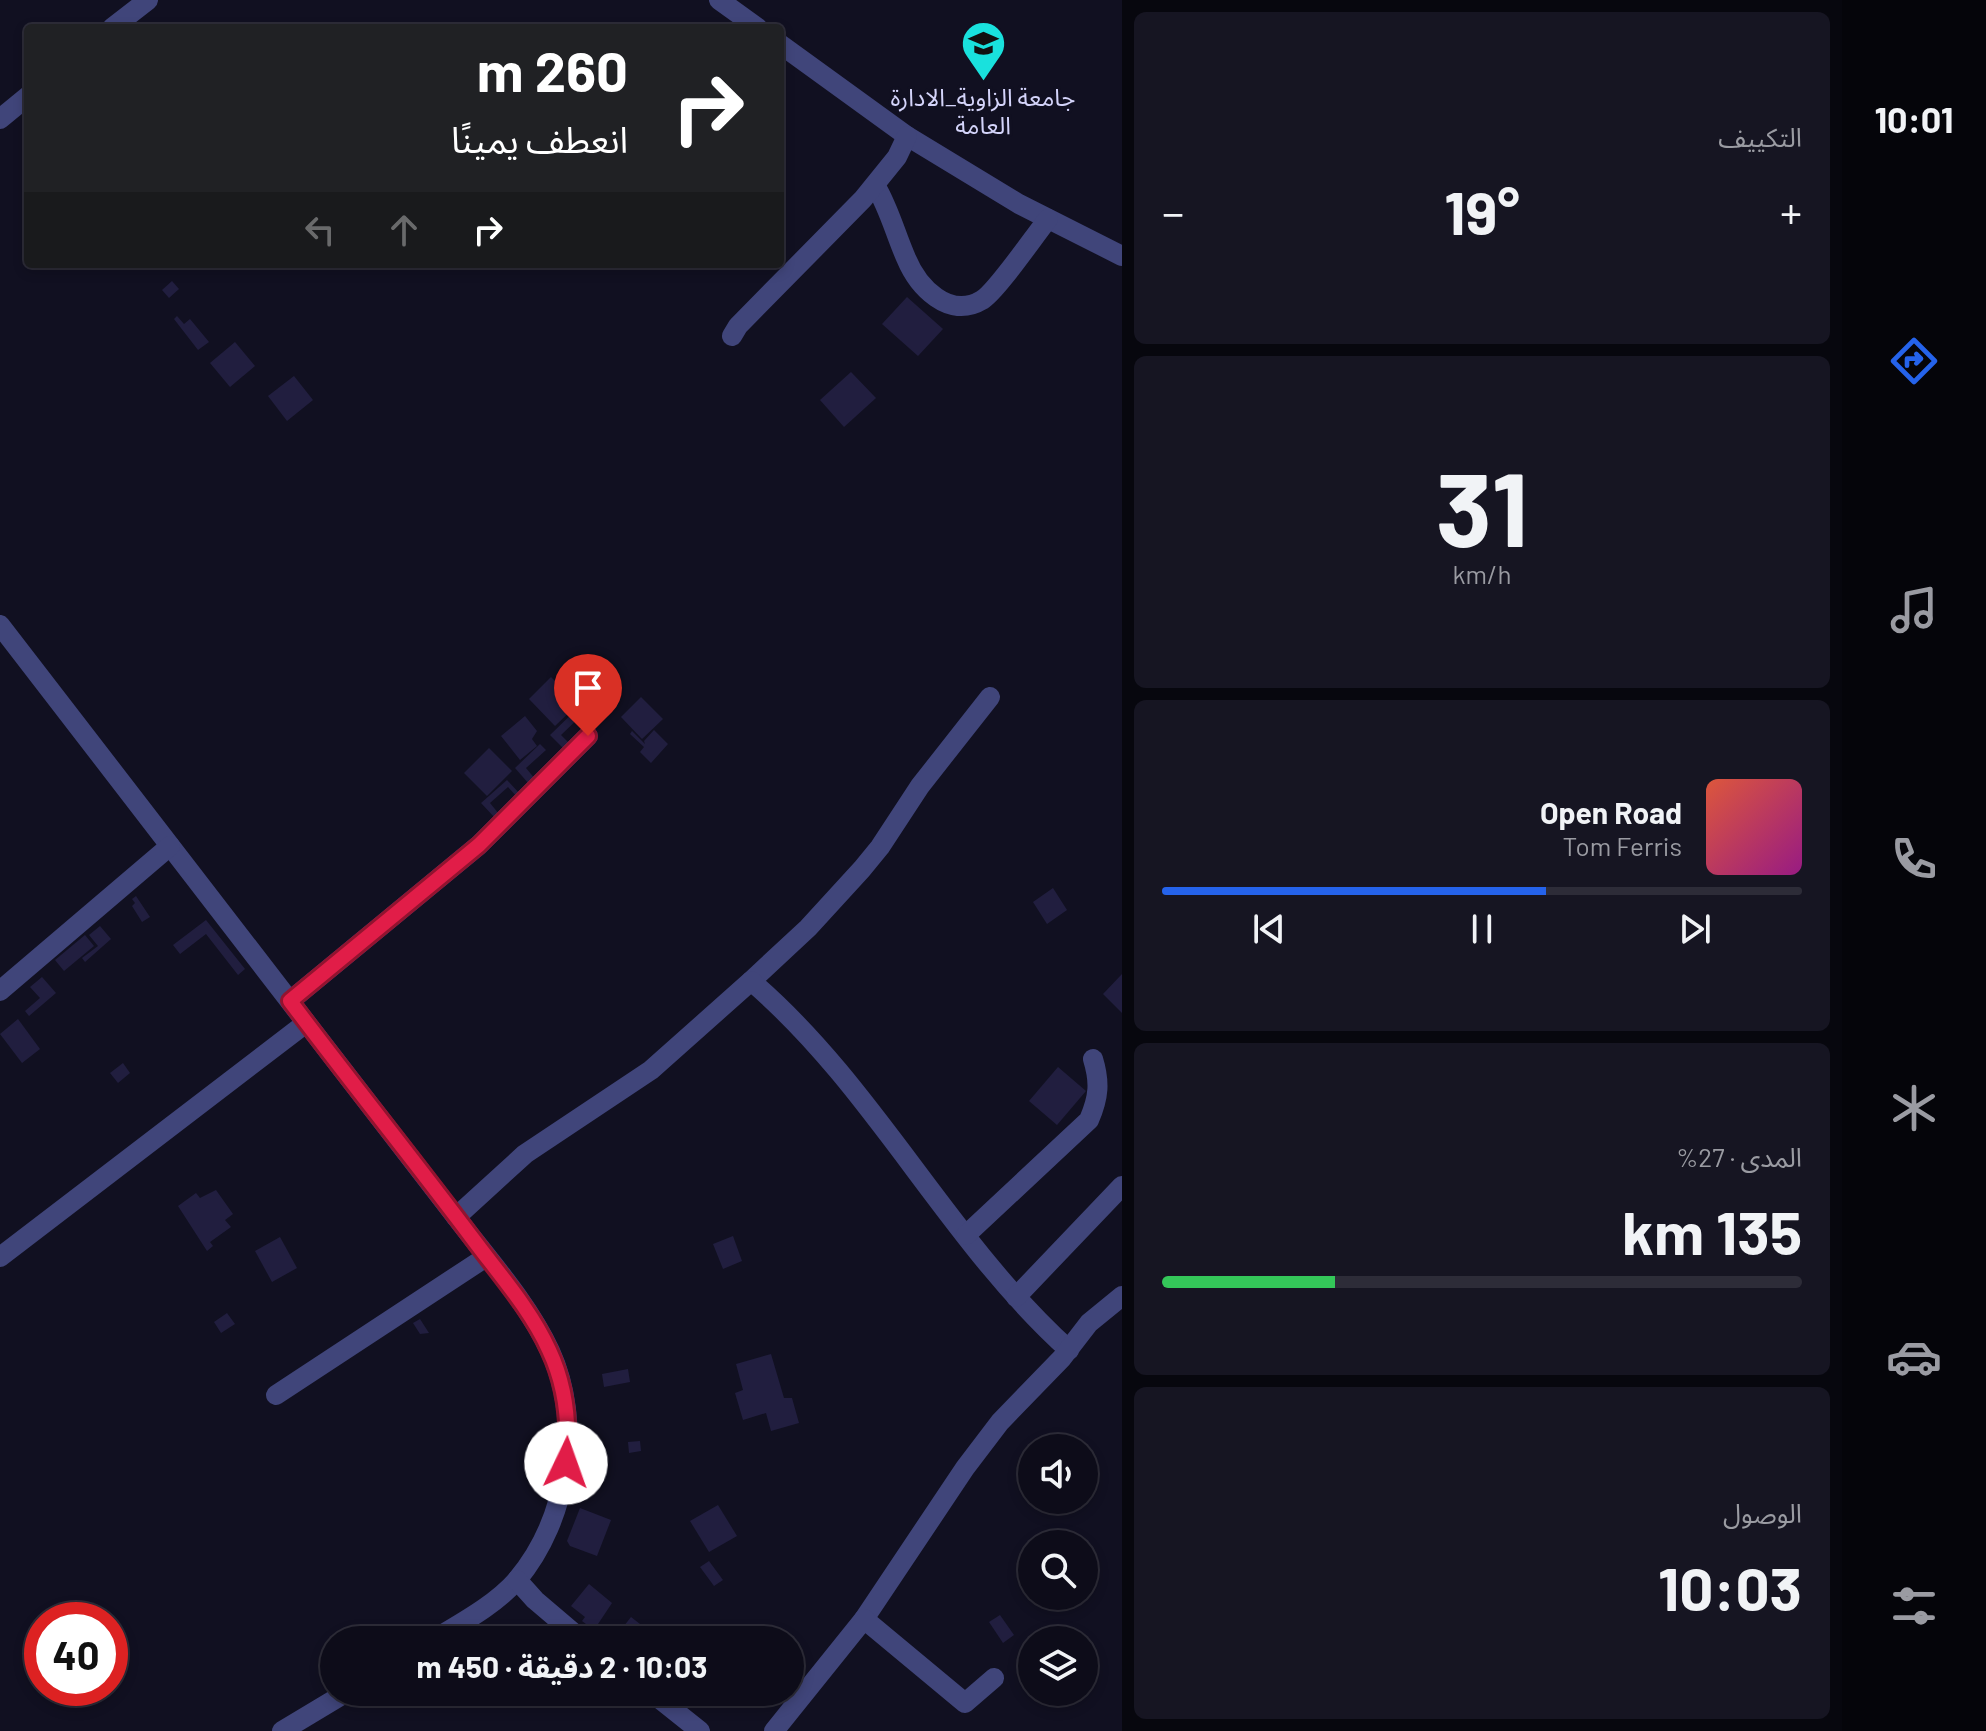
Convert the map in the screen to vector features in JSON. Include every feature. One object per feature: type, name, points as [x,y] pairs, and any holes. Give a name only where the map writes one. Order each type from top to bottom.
[{"type":"street","points":[[117,24],[148,0]]},
{"type":"street","points":[[719,0],[752,24]]},
{"type":"street","points":[[784,47],[907,136],[1019,204],[1122,256]]},
{"type":"street","points":[[0,119],[24,99]]},
{"type":"street","points":[[732,336],[738,326],[875,185],[897,157],[907,136]]},
{"type":"street","points":[[875,185],[893,219],[914,275],[935,298],[952,306],[966,306],[984,300],[1048,219]]},
{"type":"street","points":[[0,625],[456,1217],[549,1350],[566,1405],[568,1444],[562,1484],[542,1539],[517,1580],[497,1598],[454,1626]]},
{"type":"street","points":[[456,1217],[525,1154],[651,1070],[808,928],[880,847],[920,786],[990,697]]},
{"type":"street","points":[[290,1001],[479,845],[588,736]]},
{"type":"street","points":[[0,991],[170,846]]},
{"type":"street","points":[[751,981],[830,1061],[1016,1297],[1069,1350]]},
{"type":"street","points":[[0,1257],[306,1023]]},
{"type":"street","points":[[966,1235],[1089,1120],[1097,1101],[1099,1080],[1093,1059]]},
{"type":"street","points":[[1016,1297],[1122,1186]]},
{"type":"street","points":[[276,1395],[486,1257]]},
{"type":"street","points":[[774,1731],[864,1619],[965,1468],[1000,1422],[1069,1350],[1089,1323],[1122,1296]]},
{"type":"street","points":[[517,1580],[566,1626]]},
{"type":"street","points":[[864,1619],[965,1703],[994,1678]]},
{"type":"street","points":[[282,1731],[324,1706]]},
{"type":"street","points":[[669,1706],[700,1731]]},
{"type":"building","points":[[172,281],[179,289],[169,298],[162,290]]},
{"type":"building","points":[[907,297],[943,329],[918,356],[882,324]]},
{"type":"building","points":[[177,316],[184,324],[190,319],[209,342],[198,350],[174,319]]},
{"type":"building","points":[[235,342],[255,366],[230,387],[210,363]]},
{"type":"building","points":[[851,372],[876,398],[844,427],[820,400]]},
{"type":"building","points":[[294,376],[313,400],[287,421],[268,396]]},
{"type":"building","points":[[551,677],[578,704],[555,726],[529,699]]},
{"type":"building","points":[[641,697],[663,719],[642,739],[621,717]]},
{"type":"building","points":[[581,705],[586,711],[561,735],[570,744],[565,750],[550,735]]},
{"type":"building","points":[[525,716],[537,731],[532,739],[537,746],[520,760],[501,736]]},
{"type":"building","points":[[654,730],[668,744],[651,763],[640,752],[644,747],[630,734],[632,731],[645,744],[644,741]]},
{"type":"building","points":[[540,744],[546,750],[526,768],[535,779],[529,784],[515,768]]},
{"type":"building","points":[[489,748],[512,771],[487,796],[464,773]]},
{"type":"building","points":[[507,780],[520,794],[517,797],[508,787],[490,803],[499,814],[495,818],[481,803]]},
{"type":"building","points":[[1053,888],[1067,910],[1047,924],[1033,902]]},
{"type":"building","points":[[136,896],[150,917],[142,922],[132,906],[135,903],[132,899]]},
{"type":"building","points":[[206,920],[245,969],[238,975],[206,934],[180,954],[173,945]]},
{"type":"building","points":[[100,926],[111,939],[85,962],[82,958],[98,946],[89,935]]},
{"type":"building","points":[[85,935],[94,946],[64,971],[55,960]]},
{"type":"building","points":[[1122,974],[1122,1013],[1103,994]]},
{"type":"building","points":[[42,977],[56,993],[29,1016],[25,1011],[40,998],[30,987]]},
{"type":"building","points":[[18,1019],[40,1049],[22,1063],[0,1034]]},
{"type":"building","points":[[123,1063],[130,1073],[118,1083],[110,1073]]},
{"type":"building","points":[[1058,1067],[1086,1091],[1057,1125],[1029,1101]]},
{"type":"building","points":[[216,1190],[233,1214],[225,1220],[231,1227],[210,1242],[213,1246],[207,1251],[178,1206],[196,1193],[200,1198]]},
{"type":"building","points":[[733,1236],[742,1261],[723,1269],[713,1244]]},
{"type":"building","points":[[280,1237],[297,1268],[272,1282],[255,1251]]},
{"type":"building","points":[[227,1313],[235,1324],[221,1333],[214,1322]]},
{"type":"building","points":[[420,1319],[429,1333],[420,1334],[413,1323]]},
{"type":"building","points":[[771,1354],[784,1398],[792,1398],[799,1423],[771,1431],[766,1413],[743,1420],[735,1393],[743,1390],[736,1364]]},
{"type":"building","points":[[628,1369],[630,1382],[604,1387],[602,1374]]},
{"type":"building","points":[[640,1441],[641,1451],[629,1453],[628,1442]]},
{"type":"building","points":[[718,1505],[737,1536],[709,1552],[690,1521]]},
{"type":"building","points":[[580,1508],[611,1520],[597,1556],[570,1546],[567,1541]]},
{"type":"building","points":[[709,1561],[723,1580],[714,1586],[700,1567]]},
{"type":"building","points":[[589,1584],[612,1603],[597,1626],[589,1626],[582,1621],[585,1617],[571,1606]]},
{"type":"building","points":[[1000,1615],[1014,1635],[1003,1643],[989,1622]]},
{"type":"building","points":[[631,1617],[643,1626],[624,1626]]},
{"type":"place","name":"جامعة الزاوية_الادارة العامة","points":[[983,83]]},
{"type":"route","points":[[566,1463],[566,1405],[557,1368],[540,1333],[456,1217],[290,1001],[479,845],[588,736]]}]
